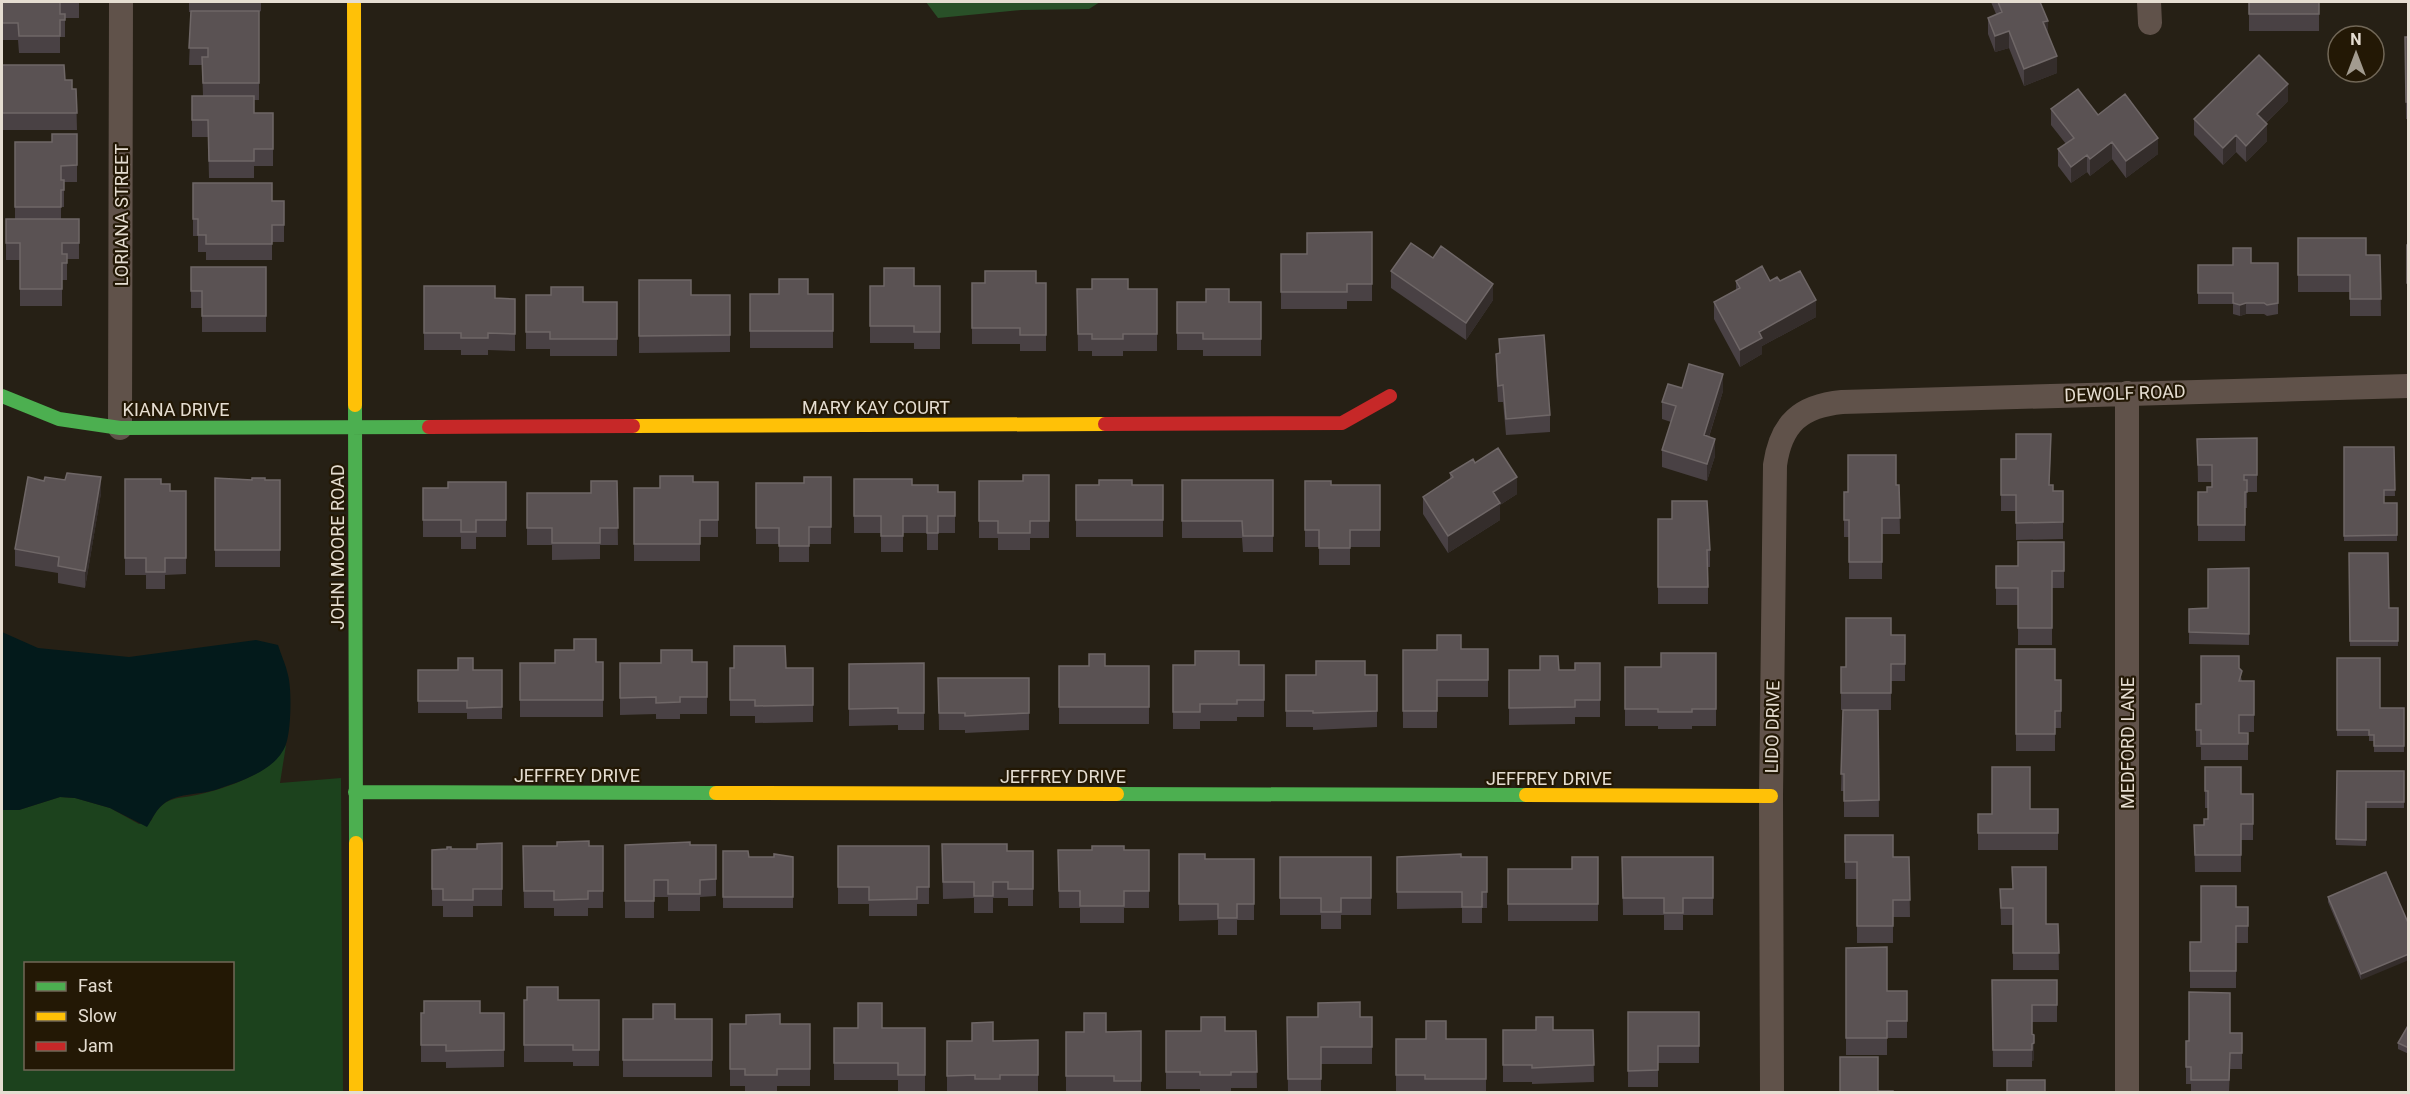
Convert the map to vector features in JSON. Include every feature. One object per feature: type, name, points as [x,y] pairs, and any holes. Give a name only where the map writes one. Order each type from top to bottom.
[{"type":"street","name":"LORIANA STREET","points":[[120,428],[121,2]]},
{"type":"street","name":"JOHN MOORE ROAD","points":[[354,2],[356,1092]]},
{"type":"street","name":"DEWOLF ROAD","points":[[1842,402],[2409,386]]},
{"type":"street","name":"MEDFORD LANE","points":[[2127,393],[2127,1092]]},
{"type":"street","name":"KIANA DRIVE","points":[[2,396],[59,419],[120,428],[355,427]]},
{"type":"street","name":"MARY KAY COURT","points":[[355,427],[1342,423],[1390,396]]},
{"type":"street","name":"LIDO DRIVE","points":[[1772,1092],[1771,796],[1774,465],[1777,449],[1788,427],[1803,412],[1814,406],[1842,402]]},
{"type":"street","name":"JEFFREY DRIVE","points":[[355,792],[1771,796]]},
{"type":"green space","points":[[926,2],[1100,2],[1089,9],[1021,10],[938,18]]},
{"type":"green space","points":[[286,745],[280,783],[341,778],[343,1092],[2,1092],[2,810],[19,810],[60,797],[75,798],[110,808],[139,824],[151,821],[166,802],[216,790],[238,782],[267,767]]},
{"type":"water","points":[[2,632],[38,648],[129,657],[256,640],[278,645],[287,671],[290,690],[290,720],[286,744],[274,761],[256,774],[215,790],[171,799],[157,811],[147,827],[110,808],[75,798],[60,797],[19,810],[2,810]]},
{"type":"building","points":[[2,2],[60,2],[60,14],[65,14],[65,20],[60,20],[60,36],[19,36],[18,23],[2,23]]},
{"type":"building","points":[[1998,2],[2040,2],[2048,21],[2043,22],[2057,56],[2024,69],[2009,31],[1995,36],[1988,18],[2002,12]]},
{"type":"building","points":[[2249,2],[2319,2],[2319,14],[2249,14]]},
{"type":"building","points":[[191,11],[259,11],[259,83],[203,83],[202,57],[208,57],[208,48],[189,48]]},
{"type":"building","points":[[2405,37],[2409,37],[2409,102],[2406,102]]},
{"type":"building","points":[[2259,55],[2288,84],[2257,114],[2267,124],[2246,146],[2236,135],[2223,148],[2194,119]]},
{"type":"building","points":[[2,65],[64,65],[65,80],[72,80],[72,89],[76,89],[77,113],[2,113]]},
{"type":"building","points":[[2078,89],[2098,115],[2125,94],[2158,138],[2126,161],[2112,142],[2090,159],[2087,155],[2071,167],[2058,149],[2074,138],[2051,109]]},
{"type":"building","points":[[192,96],[254,96],[254,113],[273,113],[273,149],[254,149],[254,161],[209,161],[208,120],[192,120]]},
{"type":"building","points":[[52,134],[77,134],[77,165],[61,166],[64,190],[61,190],[61,207],[15,207],[15,142],[52,142]]},
{"type":"building","points":[[193,183],[272,183],[272,201],[284,201],[284,225],[272,225],[272,244],[206,244],[206,235],[198,235],[198,219],[193,219]]},
{"type":"building","points":[[6,219],[79,219],[79,243],[62,243],[62,254],[67,254],[67,263],[62,263],[62,289],[20,289],[20,243],[6,243]]},
{"type":"building","points":[[1372,232],[1372,284],[1347,284],[1347,292],[1281,292],[1281,254],[1307,254],[1307,233]]},
{"type":"building","points":[[2298,238],[2366,238],[2366,255],[2380,255],[2381,299],[2350,299],[2350,275],[2298,275]]},
{"type":"building","points":[[1411,243],[1433,258],[1441,246],[1493,284],[1466,323],[1391,271]]},
{"type":"building","points":[[2407,245],[2409,245],[2409,283],[2407,283]]},
{"type":"building","points":[[2233,248],[2251,248],[2251,263],[2278,263],[2278,303],[2240,305],[2233,303],[2233,293],[2198,293],[2198,265],[2233,265]]},
{"type":"building","points":[[1762,266],[1770,281],[1777,277],[1780,281],[1800,271],[1816,300],[1759,332],[1762,338],[1740,350],[1714,302],[1740,288],[1736,281]]},
{"type":"building","points":[[191,267],[266,267],[266,316],[202,316],[202,291],[191,291]]},
{"type":"building","points":[[884,268],[914,268],[914,286],[940,286],[940,332],[914,332],[914,326],[870,326],[870,286],[884,286]]},
{"type":"building","points":[[985,271],[1036,271],[1036,283],[1046,283],[1046,335],[1020,335],[1020,328],[972,328],[972,283],[985,283]]},
{"type":"building","points":[[779,279],[808,279],[808,294],[833,294],[833,331],[750,331],[750,294],[779,294]]},
{"type":"building","points":[[1092,279],[1128,279],[1128,289],[1157,289],[1157,334],[1123,334],[1123,339],[1092,339],[1092,334],[1078,334],[1077,289],[1092,289]]},
{"type":"building","points":[[639,280],[691,280],[691,295],[730,295],[730,335],[639,336]]},
{"type":"building","points":[[424,286],[495,286],[495,298],[515,299],[515,334],[488,333],[488,338],[461,338],[461,333],[424,333]]},
{"type":"building","points":[[551,287],[583,287],[583,302],[617,302],[617,339],[550,339],[550,332],[526,332],[526,295],[551,295]]},
{"type":"building","points":[[1206,289],[1229,289],[1229,302],[1261,302],[1261,339],[1203,339],[1203,333],[1177,333],[1177,302],[1206,302]]},
{"type":"building","points":[[1544,335],[1550,415],[1506,419],[1503,385],[1498,386],[1496,354],[1500,353],[1499,339]]},
{"type":"building","points":[[1689,364],[1723,374],[1704,435],[1715,439],[1707,464],[1662,450],[1676,406],[1662,402],[1668,384],[1682,388]]},
{"type":"building","points":[[2016,434],[2051,434],[2049,485],[2053,485],[2053,491],[2063,491],[2063,522],[2016,523],[2016,495],[2001,495],[2001,459],[2016,459]]},
{"type":"building","points":[[2257,438],[2257,475],[2244,475],[2244,480],[2247,480],[2245,525],[2198,525],[2198,492],[2207,492],[2207,487],[2212,487],[2212,465],[2198,465],[2197,439]]},
{"type":"building","points":[[2344,447],[2394,447],[2395,490],[2384,490],[2384,503],[2397,503],[2397,535],[2344,536]]},
{"type":"building","points":[[1498,448],[1517,477],[1493,492],[1500,503],[1448,536],[1423,497],[1453,477],[1450,473],[1473,459],[1475,463]]},
{"type":"building","points":[[1848,455],[1896,455],[1896,485],[1899,485],[1900,518],[1882,518],[1882,562],[1849,562],[1849,520],[1844,520],[1844,492],[1848,492]]},
{"type":"building","points":[[67,473],[101,477],[85,571],[58,566],[59,557],[15,549],[28,477],[44,481],[45,477],[65,480]]},
{"type":"building","points":[[1023,475],[1049,475],[1049,521],[1030,521],[1030,533],[998,533],[998,521],[979,521],[979,481],[1023,481]]},
{"type":"building","points":[[660,476],[693,476],[693,482],[718,482],[718,520],[700,520],[700,544],[634,544],[634,488],[660,488]]},
{"type":"building","points":[[804,477],[831,477],[831,527],[809,527],[809,546],[779,546],[779,528],[756,528],[756,483],[804,483]]},
{"type":"building","points":[[215,478],[280,480],[280,550],[215,550]]},
{"type":"building","points":[[125,479],[161,479],[161,484],[170,484],[170,491],[186,491],[186,558],[165,558],[165,572],[146,572],[146,558],[125,558]]},
{"type":"building","points":[[854,479],[912,479],[912,485],[938,485],[938,492],[955,492],[955,516],[938,516],[938,533],[927,533],[927,516],[903,516],[903,536],[881,536],[881,516],[854,516]]},
{"type":"building","points":[[1099,480],[1132,480],[1132,485],[1163,485],[1163,520],[1076,520],[1076,485],[1099,485]]},
{"type":"building","points":[[1182,480],[1273,480],[1273,536],[1243,536],[1242,521],[1182,521]]},
{"type":"building","points":[[591,481],[617,481],[618,528],[600,528],[600,543],[552,543],[552,528],[527,528],[527,493],[591,493]]},
{"type":"building","points":[[1305,481],[1331,481],[1331,485],[1380,485],[1380,530],[1350,530],[1350,548],[1319,548],[1319,530],[1305,530]]},
{"type":"building","points":[[448,482],[506,482],[506,520],[476,520],[476,532],[461,532],[461,520],[423,520],[423,488],[448,488]]},
{"type":"building","points":[[1672,501],[1707,501],[1710,550],[1707,550],[1708,587],[1658,587],[1658,519],[1672,519]]},
{"type":"building","points":[[2018,542],[2064,542],[2064,571],[2052,571],[2052,628],[2018,628],[2018,588],[1996,588],[1996,566],[2018,566]]},
{"type":"building","points":[[2349,553],[2388,553],[2389,608],[2398,608],[2398,641],[2350,641]]},
{"type":"building","points":[[2249,568],[2249,634],[2189,632],[2189,609],[2208,608],[2208,569]]},
{"type":"building","points":[[1846,618],[1891,618],[1891,635],[1905,635],[1905,664],[1891,664],[1891,693],[1841,693],[1841,667],[1846,667]]},
{"type":"building","points":[[1437,635],[1461,635],[1461,649],[1488,649],[1488,680],[1437,680],[1437,711],[1403,711],[1403,650],[1437,650]]},
{"type":"building","points":[[574,639],[596,639],[596,662],[603,662],[603,700],[520,700],[520,663],[555,663],[555,650],[574,650]]},
{"type":"building","points":[[734,646],[785,646],[786,668],[813,668],[813,705],[755,706],[755,700],[730,700],[730,668],[734,668]]},
{"type":"building","points":[[2016,649],[2055,649],[2055,680],[2061,680],[2061,711],[2055,711],[2055,734],[2016,734]]},
{"type":"building","points":[[661,650],[692,650],[692,662],[707,662],[707,697],[680,697],[680,702],[656,703],[656,697],[620,698],[620,663],[661,663]]},
{"type":"building","points":[[1195,651],[1239,651],[1239,665],[1264,665],[1264,700],[1237,700],[1237,704],[1200,704],[1200,712],[1173,712],[1173,665],[1195,665]]},
{"type":"building","points":[[1661,653],[1716,653],[1716,709],[1658,712],[1658,709],[1625,709],[1625,667],[1661,667]]},
{"type":"building","points":[[1089,654],[1105,654],[1105,666],[1149,666],[1149,707],[1059,707],[1059,666],[1089,666]]},
{"type":"building","points":[[1540,656],[1558,656],[1559,670],[1575,670],[1575,663],[1600,663],[1600,700],[1575,700],[1575,707],[1509,708],[1509,670],[1540,670]]},
{"type":"building","points":[[2201,656],[2239,656],[2239,668],[2242,671],[2239,681],[2254,681],[2254,715],[2239,715],[2239,733],[2248,733],[2248,744],[2201,744],[2201,730],[2196,730],[2196,704],[2201,704]]},
{"type":"building","points":[[458,658],[473,658],[473,670],[502,670],[502,707],[467,708],[467,701],[418,701],[418,670],[458,670]]},
{"type":"building","points":[[2337,658],[2380,658],[2380,708],[2404,708],[2404,746],[2374,746],[2374,735],[2369,735],[2369,730],[2337,730]]},
{"type":"building","points":[[1316,661],[1365,661],[1365,675],[1377,675],[1377,711],[1313,713],[1313,711],[1286,711],[1286,675],[1316,675]]},
{"type":"building","points":[[924,663],[924,713],[898,713],[898,708],[849,709],[849,664]]},
{"type":"building","points":[[938,678],[1029,678],[1029,713],[965,716],[965,713],[939,713]]},
{"type":"building","points":[[1843,710],[1878,710],[1879,800],[1844,801],[1844,774],[1841,774]]},
{"type":"building","points":[[1992,767],[2030,767],[2030,809],[2058,809],[2058,833],[1978,833],[1978,814],[1992,814]]},
{"type":"building","points":[[2205,767],[2241,767],[2241,794],[2253,794],[2253,824],[2241,824],[2241,855],[2195,855],[2194,825],[2204,825],[2204,819],[2208,819]]},
{"type":"building","points":[[2337,771],[2404,771],[2404,802],[2366,802],[2366,840],[2336,839]]},
{"type":"building","points":[[1845,835],[1893,835],[1893,857],[1909,857],[1910,900],[1893,900],[1893,926],[1857,926],[1857,862],[1845,862]]},
{"type":"building","points":[[589,841],[589,846],[603,846],[603,891],[588,891],[588,899],[554,900],[554,891],[524,891],[523,846],[557,846],[557,842]]},
{"type":"building","points":[[690,842],[690,845],[716,845],[716,879],[700,880],[700,894],[668,894],[668,880],[654,880],[654,901],[625,901],[625,845]]},
{"type":"building","points":[[502,843],[502,889],[473,889],[473,900],[443,900],[443,889],[432,889],[432,850],[447,849],[447,847],[477,849],[477,844]]},
{"type":"building","points":[[942,844],[1007,844],[1007,851],[1033,851],[1033,889],[1008,889],[1008,882],[993,882],[993,896],[974,896],[974,882],[943,882]]},
{"type":"building","points":[[838,846],[929,846],[929,887],[917,887],[917,899],[869,900],[869,887],[838,887]]},
{"type":"building","points":[[1092,846],[1124,846],[1124,850],[1149,850],[1149,891],[1124,891],[1124,906],[1080,906],[1080,891],[1059,891],[1058,850],[1092,850]]},
{"type":"building","points":[[723,851],[748,851],[749,857],[774,857],[774,854],[793,857],[793,897],[723,897]]},
{"type":"building","points":[[1179,854],[1205,854],[1205,859],[1254,859],[1254,904],[1237,904],[1237,918],[1218,918],[1218,904],[1179,904]]},
{"type":"building","points":[[1461,854],[1461,857],[1487,857],[1487,892],[1482,892],[1482,907],[1462,907],[1462,892],[1397,892],[1397,857]]},
{"type":"building","points":[[1280,857],[1371,857],[1371,898],[1341,898],[1341,912],[1321,912],[1321,898],[1280,898]]},
{"type":"building","points":[[1572,857],[1598,857],[1598,904],[1508,904],[1508,869],[1572,869]]},
{"type":"building","points":[[1622,857],[1713,857],[1713,898],[1683,898],[1683,913],[1664,913],[1664,898],[1623,898]]},
{"type":"building","points":[[2012,867],[2046,867],[2046,924],[2058,924],[2059,953],[2013,953],[2013,908],[2001,908],[2000,889],[2013,889]]},
{"type":"building","points":[[2386,872],[2409,925],[2409,954],[2361,974],[2328,897]]},
{"type":"building","points":[[2201,886],[2236,886],[2236,907],[2248,907],[2248,926],[2236,926],[2236,971],[2190,971],[2190,942],[2201,942]]},
{"type":"building","points":[[1887,947],[1887,991],[1907,991],[1907,1021],[1887,1021],[1887,1038],[1846,1038],[1846,948]]},
{"type":"building","points":[[1992,980],[2057,980],[2057,1005],[2032,1005],[2034,1043],[2032,1050],[1993,1050]]},
{"type":"building","points":[[527,987],[558,987],[558,1000],[599,1000],[599,1050],[573,1050],[573,1045],[524,1045],[524,1000],[527,1000]]},
{"type":"building","points":[[2189,992],[2230,993],[2230,1033],[2242,1033],[2242,1053],[2230,1053],[2229,1080],[2191,1080],[2191,1067],[2186,1067],[2186,1041],[2189,1041]]},
{"type":"building","points":[[424,1001],[480,1001],[480,1013],[504,1013],[504,1050],[446,1051],[446,1045],[421,1045],[421,1013],[424,1013]]},
{"type":"building","points":[[1360,1002],[1360,1017],[1372,1017],[1372,1047],[1321,1047],[1321,1079],[1288,1079],[1287,1017],[1318,1017],[1318,1003]]},
{"type":"building","points":[[858,1003],[882,1003],[882,1028],[925,1028],[925,1075],[898,1075],[898,1063],[834,1063],[834,1028],[858,1028]]},
{"type":"building","points":[[653,1004],[675,1004],[675,1019],[712,1019],[712,1060],[623,1060],[623,1019],[653,1019]]},
{"type":"building","points":[[1628,1012],[1699,1012],[1699,1046],[1658,1046],[1658,1070],[1628,1071]]},
{"type":"building","points":[[1084,1013],[1106,1013],[1106,1032],[1141,1031],[1141,1081],[1114,1081],[1114,1076],[1066,1076],[1066,1032],[1084,1032]]},
{"type":"building","points":[[780,1014],[780,1024],[810,1024],[810,1069],[777,1069],[777,1075],[745,1075],[745,1069],[730,1069],[730,1024],[746,1024],[746,1015]]},
{"type":"building","points":[[1201,1017],[1225,1017],[1225,1031],[1256,1031],[1257,1072],[1200,1075],[1200,1072],[1166,1072],[1166,1031],[1201,1031]]},
{"type":"building","points":[[1536,1017],[1553,1017],[1553,1030],[1593,1030],[1594,1065],[1532,1068],[1532,1065],[1503,1065],[1503,1030],[1536,1030]]},
{"type":"building","points":[[1426,1021],[1446,1021],[1446,1039],[1486,1039],[1486,1079],[1425,1079],[1425,1075],[1396,1075],[1396,1039],[1426,1039]]},
{"type":"building","points":[[993,1022],[993,1041],[1038,1040],[1038,1075],[1000,1075],[1000,1079],[975,1079],[975,1075],[947,1076],[947,1041],[972,1041],[972,1023]]},
{"type":"building","points":[[2409,1024],[2409,1048],[2398,1043]]},
{"type":"building","points":[[1840,1057],[1878,1057],[1878,1091],[1893,1092],[1840,1092]]},
{"type":"building","points":[[2007,1080],[2045,1080],[2045,1092],[2007,1092]]},
{"type":"traffic: fast","points":[[2,396],[59,419],[120,428],[429,427]]},
{"type":"traffic: fast","points":[[355,405],[356,843]]},
{"type":"traffic: fast","points":[[355,792],[716,793]]},
{"type":"traffic: fast","points":[[1117,794],[1526,795]]},
{"type":"traffic: slow","points":[[354,2],[355,405]]},
{"type":"traffic: slow","points":[[633,426],[1105,424]]},
{"type":"traffic: slow","points":[[716,793],[1117,794]]},
{"type":"traffic: slow","points":[[1526,795],[1771,796]]},
{"type":"traffic: slow","points":[[356,843],[356,1092]]},
{"type":"traffic: jam","points":[[1105,424],[1342,423],[1390,396]]},
{"type":"traffic: jam","points":[[429,427],[633,426]]}]
